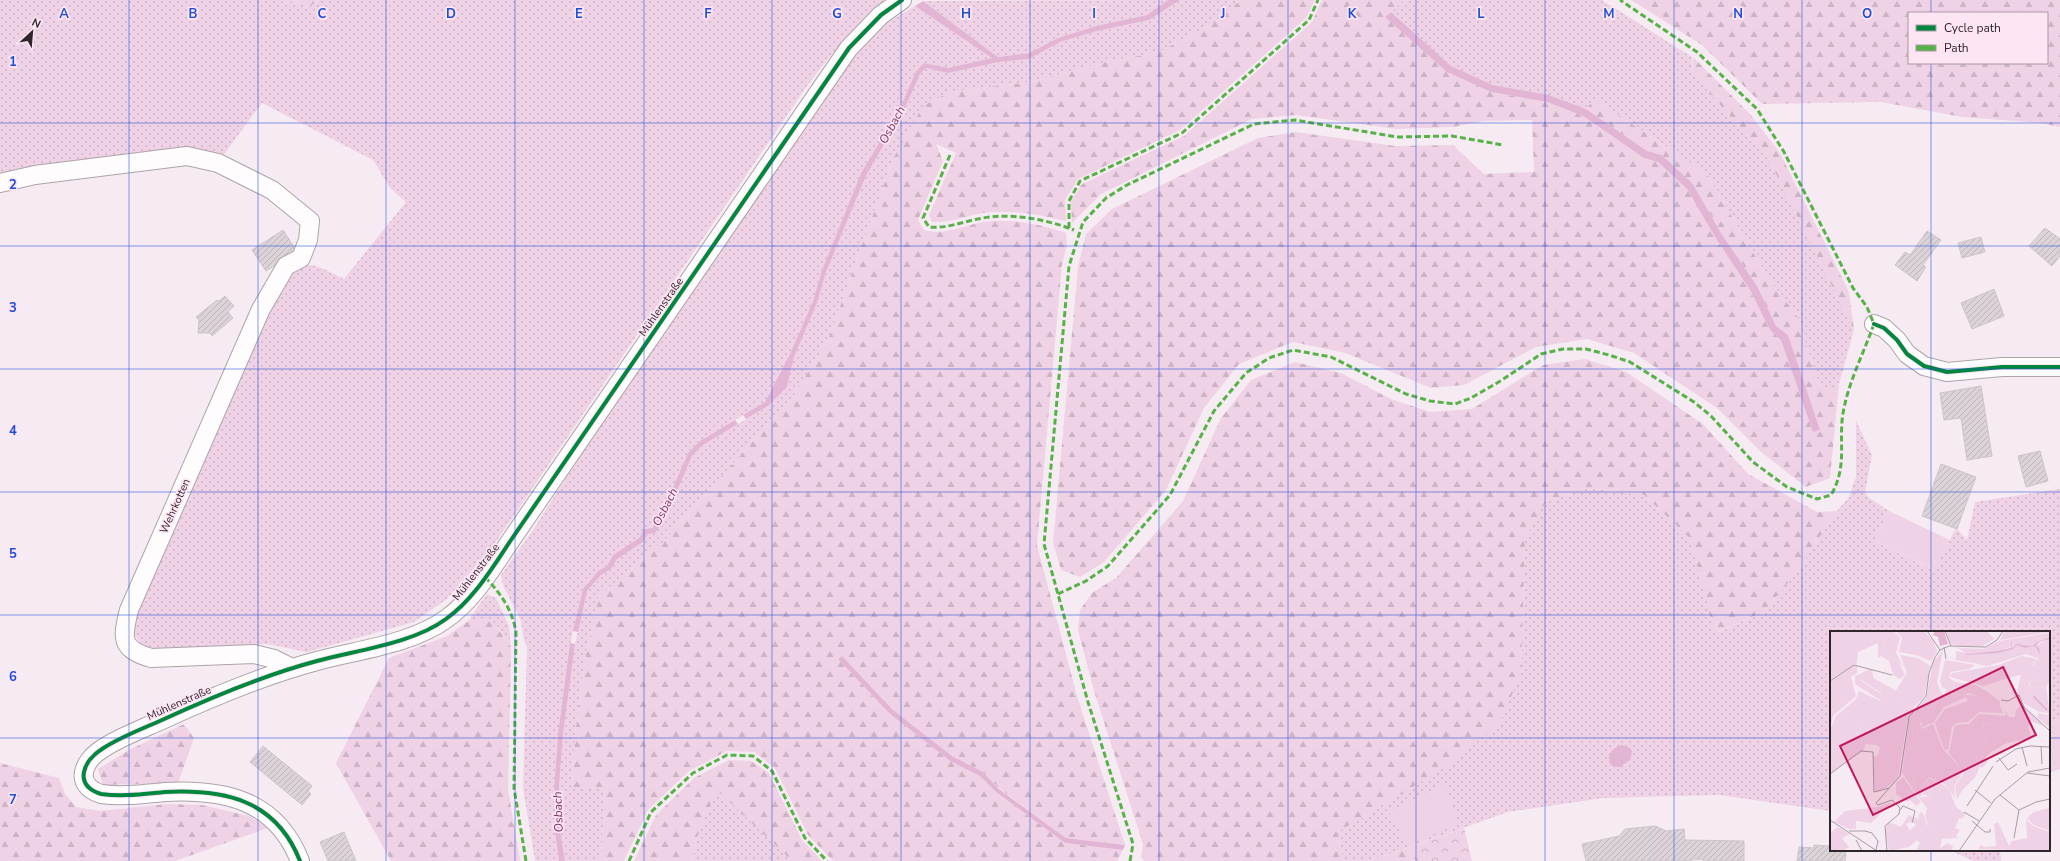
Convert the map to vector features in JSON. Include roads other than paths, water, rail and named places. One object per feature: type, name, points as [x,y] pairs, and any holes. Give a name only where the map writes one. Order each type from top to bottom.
[{"type":"street","name":"Mühlenstraße","points":[[300,861],[282,828],[266,813],[249,803],[228,797],[198,793],[101,794],[95,792],[86,785],[84,772],[93,756],[110,744],[208,700],[292,668],[417,634],[445,620],[465,603],[516,534],[850,48],[881,15],[902,0]]},
{"type":"street","name":"Wehrkotten","points":[[0,183],[35,175],[187,156],[218,163],[272,190],[310,221],[308,240],[301,258],[286,266],[261,309],[129,610],[123,633],[128,648],[151,658],[254,654],[274,659],[292,668]]},
{"type":"street","points":[[1874,324],[1884,328],[1897,340],[1907,354],[1924,366],[1947,372],[2002,367],[2060,367]]},
{"type":"water","name":"Osbach","points":[[1168,0],[1180,0],[1149,20],[1097,31],[1060,42],[1029,59],[999,62],[948,73],[926,68],[920,74],[905,108],[866,176],[826,272],[817,303],[794,357],[787,387],[768,406],[746,419],[743,415],[765,402],[790,354],[813,301],[822,270],[861,173],[901,106],[916,71],[924,63],[948,68],[992,58],[915,6],[923,1],[998,57],[1029,53],[1058,38],[1096,26],[1147,15]]},
{"type":"water","points":[[1391,12],[1451,66],[1493,85],[1549,95],[1586,109],[1647,151],[1662,155],[1693,184],[1721,233],[1757,286],[1776,326],[1788,335],[1820,430],[1813,432],[1781,340],[1770,330],[1750,290],[1715,237],[1687,189],[1658,162],[1644,158],[1583,116],[1547,102],[1491,92],[1447,72],[1385,17]]},
{"type":"water","name":"Osbach","points":[[735,420],[738,424],[703,445],[692,456],[669,510],[655,533],[648,534],[643,542],[617,559],[611,569],[601,575],[587,591],[578,632],[573,631],[583,589],[598,571],[607,566],[613,555],[639,538],[644,529],[652,528],[664,508],[688,453],[700,441]]},
{"type":"water","name":"Osbach","points":[[570,643],[575,644],[563,734],[559,788],[562,806],[559,824],[565,861],[559,861],[554,825],[557,805],[554,788],[558,734]]},
{"type":"water","points":[[842,656],[893,710],[952,756],[983,772],[999,789],[1066,838],[1125,845],[1123,850],[1065,843],[996,792],[980,776],[950,761],[889,713],[838,659]]},
{"type":"water","points":[[1622,745],[1630,748],[1632,751],[1630,760],[1620,767],[1612,766],[1609,756],[1613,750]]}]
